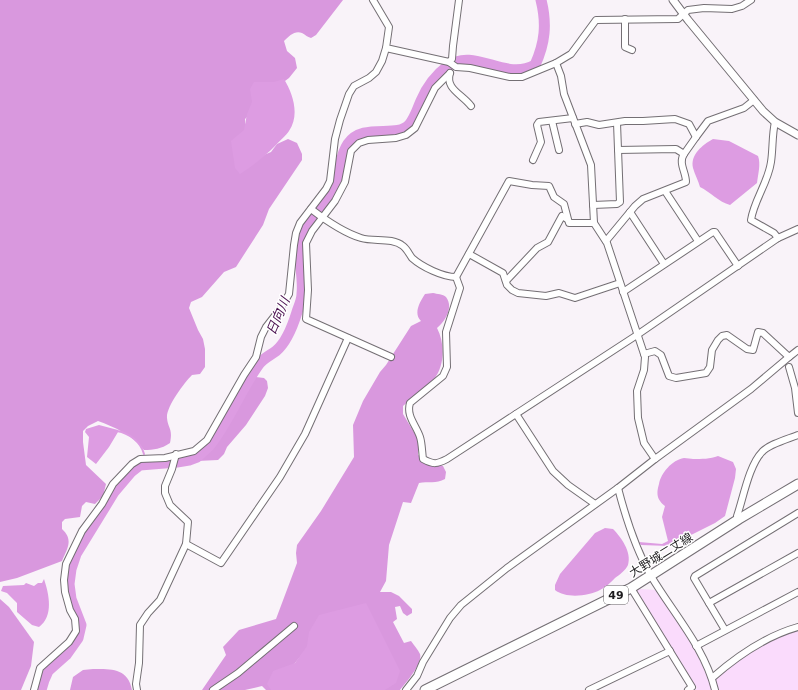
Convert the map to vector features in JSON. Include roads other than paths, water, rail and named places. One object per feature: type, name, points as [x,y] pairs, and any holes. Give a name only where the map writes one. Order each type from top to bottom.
[{"type":"main road","name":"大野城二丈線","points":[[425,690],[631,588],[739,519],[798,485]]},
{"type":"street","points":[[34,690],[40,668],[70,642],[76,631],[75,619],[70,610],[65,592],[64,580],[66,564],[82,531],[102,504],[113,484],[132,464],[140,459],[165,458],[176,454],[194,451],[207,440],[256,357],[266,327],[289,294],[296,233],[300,222],[326,189],[330,181],[338,126],[349,94],[354,86],[369,78],[376,72],[382,61],[386,48],[389,27],[373,0]]},
{"type":"street","points":[[449,62],[452,59],[459,0]]},
{"type":"street","points":[[673,0],[754,100],[775,122],[798,135]]},
{"type":"street","points":[[386,48],[449,62],[456,67],[522,77],[556,63],[571,54],[596,20],[678,18],[688,10],[704,8],[732,9],[742,6],[751,0]]},
{"type":"street","points":[[625,19],[625,47],[632,50]]},
{"type":"street","points":[[556,63],[561,76],[564,94],[590,165],[594,223],[606,241],[645,357],[644,370],[637,391],[638,418],[644,443],[655,459]]},
{"type":"street","points":[[391,357],[306,319],[308,290],[306,243],[312,231],[335,201],[345,182],[351,151],[359,143],[368,140],[396,138],[406,135],[415,128],[435,88],[456,67]]},
{"type":"street","points":[[450,73],[448,81],[451,86],[471,106]]},
{"type":"street","points":[[606,241],[643,199],[686,182],[681,158],[708,122],[744,108],[754,100]]},
{"type":"street","points":[[534,160],[541,142],[537,125],[539,122],[574,121],[587,122],[599,126],[625,121],[675,119],[689,124],[696,137]]},
{"type":"street","points":[[552,121],[559,150]]},
{"type":"street","points":[[775,122],[771,147],[771,162],[763,188],[753,209],[751,220],[774,233],[778,238]]},
{"type":"street","points":[[593,205],[617,204],[620,202],[617,123]]},
{"type":"street","points":[[618,150],[676,149],[684,154]]},
{"type":"street","points":[[594,223],[569,223],[564,204],[554,196],[549,186],[508,181],[456,277],[460,288],[446,332],[447,367],[443,376],[410,403],[410,417],[420,437],[423,459],[433,464],[447,459],[637,334],[778,238],[798,229]]},
{"type":"street","points":[[665,191],[698,242]]},
{"type":"street","points":[[311,209],[323,218],[362,238],[396,242],[404,246],[412,257],[431,270],[449,277],[456,277]]},
{"type":"street","points":[[630,212],[664,264]]},
{"type":"street","points":[[506,281],[537,248],[548,242],[562,216],[567,218]]},
{"type":"street","points":[[623,292],[712,232],[715,232],[738,266]]},
{"type":"street","points":[[469,254],[503,273],[507,285],[518,293],[546,296],[559,293],[575,298],[620,283]]},
{"type":"street","points":[[644,354],[656,351],[661,355],[669,376],[676,378],[706,373],[710,367],[712,350],[722,336],[727,335],[747,350],[753,350],[758,332],[763,333],[789,357]]},
{"type":"street","points":[[186,544],[220,563],[280,477],[305,434],[348,338]]},
{"type":"street","points":[[406,690],[417,676],[423,662],[450,618],[461,605],[507,568],[751,389],[798,350]]},
{"type":"street","points":[[789,367],[795,388],[798,413]]},
{"type":"street","points":[[516,414],[553,471],[568,485],[595,504]]},
{"type":"street","points":[[739,519],[737,516],[753,466],[762,452],[781,441],[798,435]]},
{"type":"street","points":[[137,690],[136,684],[139,663],[140,625],[148,612],[160,600],[186,544],[188,522],[170,505],[165,493],[165,486],[176,454]]},
{"type":"street","points":[[618,488],[635,545],[651,576],[696,646],[712,678],[715,690]]},
{"type":"street","points":[[725,630],[694,576],[798,513]]},
{"type":"street","points":[[709,603],[798,553]]},
{"type":"street","points":[[631,588],[692,687],[688,690]]},
{"type":"street","points":[[696,646],[798,592]]},
{"type":"street","points":[[212,690],[238,673],[294,626]]},
{"type":"street","points":[[712,678],[767,639],[798,627]]},
{"type":"street","points":[[589,690],[670,651]]},
{"type":"waterway","name":"日向川","points":[[41,690],[48,671],[66,655],[78,638],[81,625],[71,599],[69,584],[71,569],[76,554],[114,492],[131,472],[140,465],[177,462],[197,457],[209,446],[216,436],[259,364],[280,347],[289,333],[302,296],[300,262],[300,243],[302,235],[305,228],[334,187],[343,154],[348,144],[354,137],[362,134],[370,132],[396,131],[409,125],[423,96],[432,82],[448,66],[458,61],[469,60],[513,70],[524,69],[535,65],[541,49],[544,33],[544,17],[541,0]]},
{"type":"waterway","points":[[117,431],[134,439],[144,454]]}]
